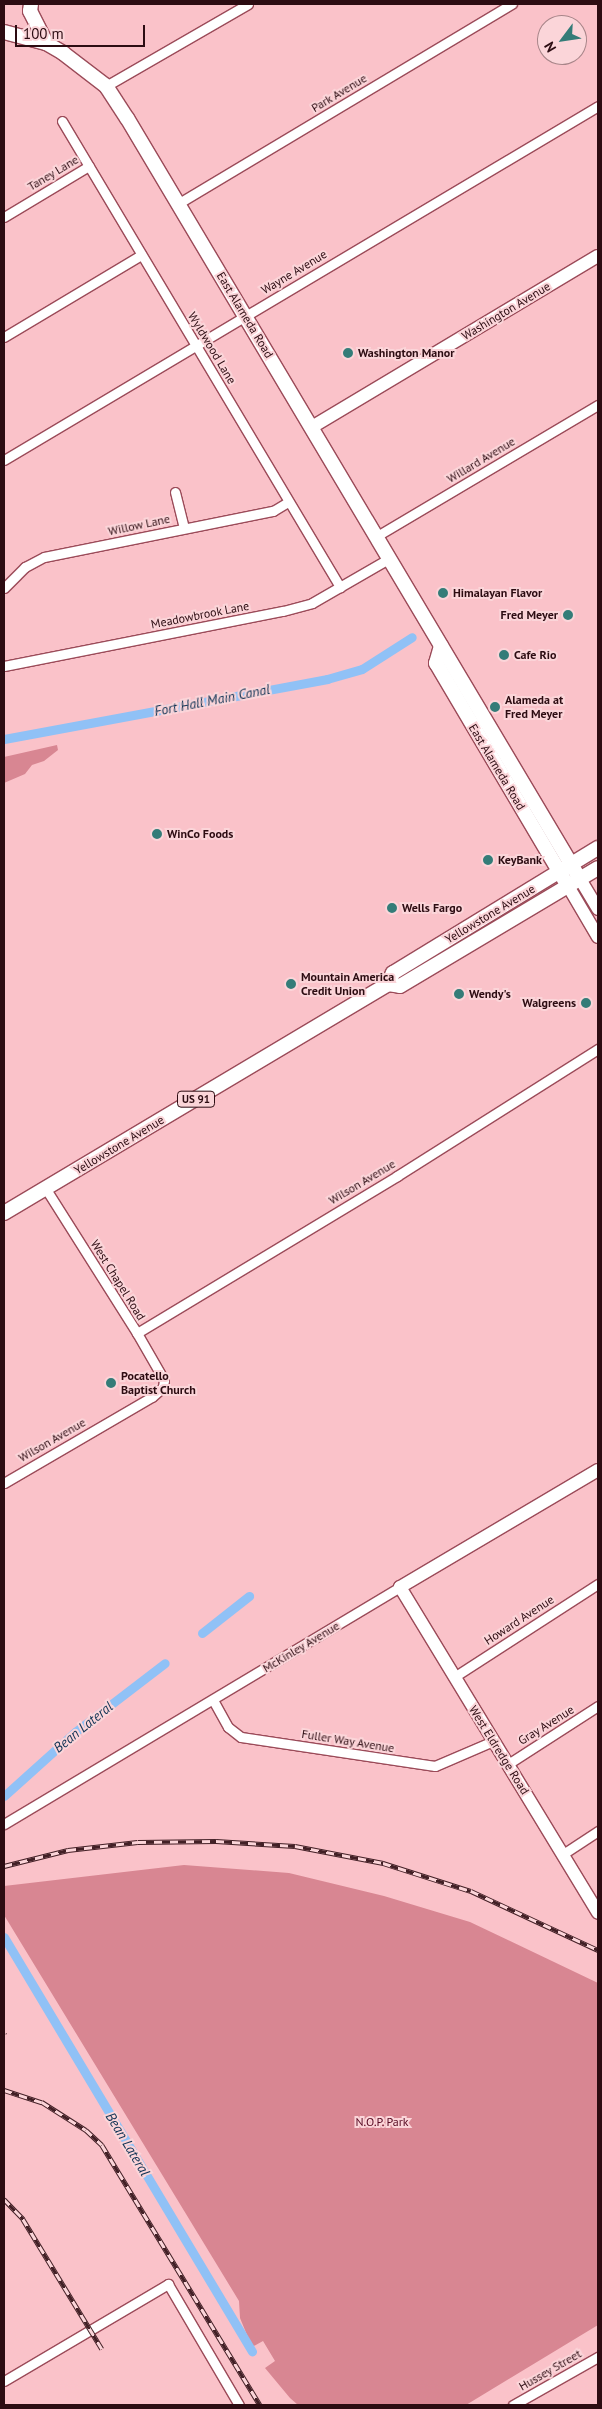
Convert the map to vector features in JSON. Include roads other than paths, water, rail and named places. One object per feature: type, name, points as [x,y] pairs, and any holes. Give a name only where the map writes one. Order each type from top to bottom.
[{"type":"main road","points":[[31,4],[30,11],[46,43]]},
{"type":"main road","name":"East Alameda Road","points":[[4,32],[46,43],[106,86],[179,204],[572,864],[574,883]]},
{"type":"main road","name":"East Alameda Road","points":[[441,646],[436,663],[559,872],[574,883]]},
{"type":"main road","name":"Yellowstone Avenue","points":[[5,1209],[46,1189],[388,984],[393,973],[598,848]]},
{"type":"main road","name":"Yellowstone Avenue","points":[[388,984],[400,986],[598,868]]},
{"type":"street","points":[[106,86],[248,4]]},
{"type":"street","name":"Park Avenue","points":[[179,204],[512,4]]},
{"type":"street","name":"Wayne Avenue","points":[[4,460],[598,106]]},
{"type":"street","name":"Wyldwood Lane","points":[[62,121],[340,587]]},
{"type":"street","name":"Taney Lane","points":[[4,217],[89,166]]},
{"type":"street","points":[[4,337],[142,255]]},
{"type":"street","name":"Washington Avenue","points":[[312,427],[598,256]]},
{"type":"street","name":"Willard Avenue","points":[[377,536],[598,405]]},
{"type":"street","points":[[175,492],[184,528]]},
{"type":"street","name":"Willow Lane","points":[[4,588],[25,567],[44,557],[273,511],[288,502]]},
{"type":"street","name":"Meadowbrook Lane","points":[[4,666],[283,611],[312,603],[390,558]]},
{"type":"street","points":[[574,883],[598,909]]},
{"type":"street","points":[[574,883],[598,937]]},
{"type":"street","name":"Wilson Avenue","points":[[137,1333],[397,1176],[598,1049]]},
{"type":"street","name":"West Chapel Road","points":[[46,1189],[137,1333],[160,1373],[163,1387]]},
{"type":"street","name":"Wilson Avenue","points":[[4,1483],[163,1387]]},
{"type":"street","name":"McKinley Avenue","points":[[4,1824],[598,1470]]},
{"type":"street","name":"Howard Avenue","points":[[454,1677],[598,1584]]},
{"type":"street","name":"West Eldredge Road","points":[[400,1587],[598,1913]]},
{"type":"street","name":"Fuller Way Avenue","points":[[213,1700],[228,1726],[241,1737],[435,1766],[493,1741]]},
{"type":"street","name":"Gray Avenue","points":[[508,1764],[598,1706]]},
{"type":"street","points":[[563,1854],[598,1831]]},
{"type":"street","points":[[4,2381],[168,2284],[239,2405]]},
{"type":"street","name":"Hussey Street","points":[[513,2405],[598,2357]]},
{"type":"waterway","name":"Fort Hall Main Canal","points":[[4,739],[327,679],[362,669],[412,637]]},
{"type":"waterway","name":"Bean Lateral","points":[[202,1633],[249,1596]]},
{"type":"waterway","name":"Bean Lateral","points":[[4,1796],[75,1732],[165,1663]]},
{"type":"waterway","name":"Bean Lateral","points":[[4,1937],[252,2352]]},
{"type":"railway","points":[[4,1866],[68,1850],[138,1842],[216,1841],[295,1846],[383,1863],[471,1891],[598,1950]]},
{"type":"railway","points":[[4,2090],[42,2102],[86,2130],[102,2145],[260,2405]]},
{"type":"railway","points":[[4,2199],[23,2219],[102,2349]]},
{"type":"place","name":"Washington Manor","points":[[348,353]]},
{"type":"place","name":"Himalayan Flavor","points":[[443,593]]},
{"type":"place","name":"Fred Meyer","points":[[568,615]]},
{"type":"place","name":"Cafe Rio","points":[[504,655]]},
{"type":"place","name":"Alameda at Fred Meyer","points":[[495,707]]},
{"type":"place","name":"WinCo Foods","points":[[157,834]]},
{"type":"place","name":"KeyBank","points":[[488,860]]},
{"type":"place","name":"Wells Fargo","points":[[392,908]]},
{"type":"place","name":"Mountain America Credit Union","points":[[291,984]]},
{"type":"place","name":"Wendy's","points":[[459,994]]},
{"type":"place","name":"Walgreens","points":[[586,1003]]},
{"type":"place","name":"Pocatello Baptist Church","points":[[111,1383]]},
{"type":"park label","name":"N.O.P. Park","points":[[382,2122]]}]
